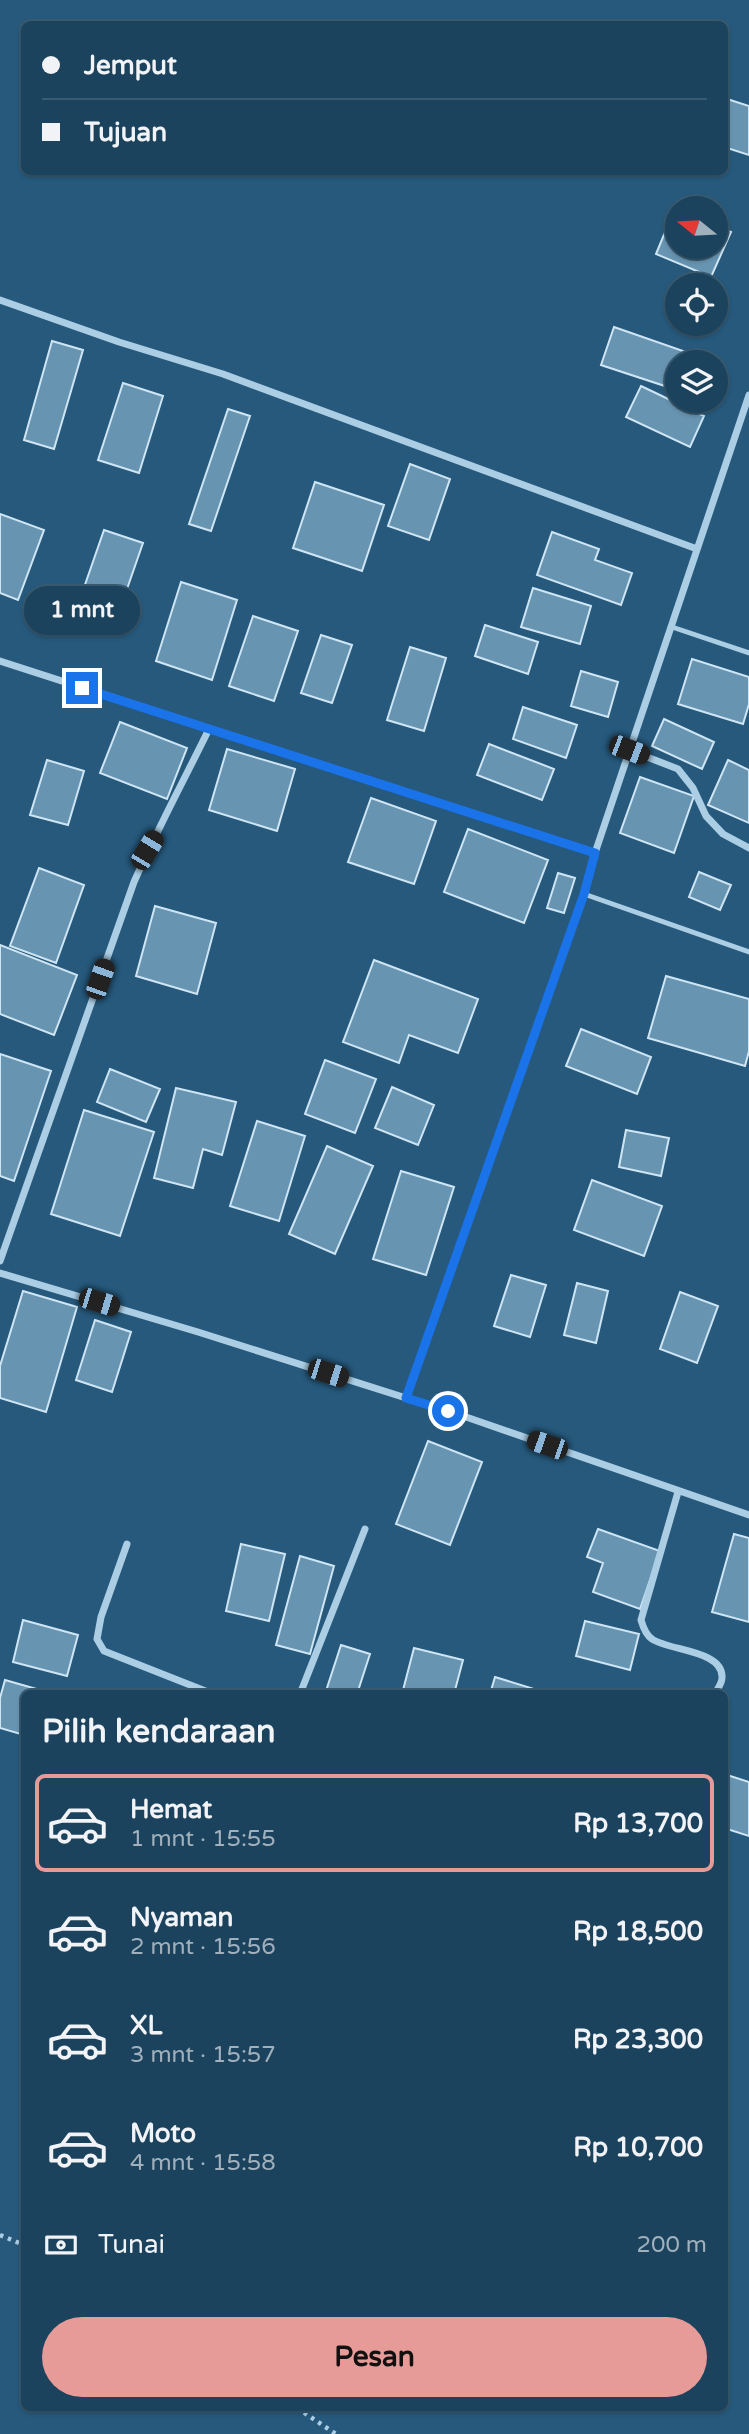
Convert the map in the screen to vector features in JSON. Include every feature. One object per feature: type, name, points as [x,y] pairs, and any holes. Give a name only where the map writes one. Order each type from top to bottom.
[{"type":"street","points":[[0,300],[119,342],[223,374],[698,549]]},
{"type":"street","points":[[406,1398],[584,894],[629,750],[749,396]]},
{"type":"street","points":[[0,661],[595,853]]},
{"type":"street","points":[[0,1261],[130,892],[147,850],[209,729]]},
{"type":"street","points":[[629,750],[678,769],[693,788],[706,816],[723,834],[749,848]]},
{"type":"street","points":[[0,1273],[198,1332],[469,1418],[749,1515]]},
{"type":"street","points":[[678,1492],[641,1620],[645,1631],[653,1640],[711,1658],[720,1669],[722,1679],[717,1690]]},
{"type":"street","points":[[302,1690],[365,1529]]},
{"type":"street","points":[[127,1544],[101,1618],[97,1639],[104,1651],[203,1690]]},
{"type":"lane","points":[[672,627],[749,653]]},
{"type":"lane","points":[[584,894],[749,952]]},
{"type":"path","points":[[0,2235],[21,2244]]},
{"type":"path","points":[[302,2411],[336,2434]]},
{"type":"building","points":[[728,99],[749,106],[749,155],[728,148]]},
{"type":"building","points":[[665,232],[665,258],[656,254]]},
{"type":"building","points":[[668,259],[719,259],[713,273],[701,273]]},
{"type":"building","points":[[614,327],[680,350],[665,350],[665,386],[601,365]]},
{"type":"building","points":[[52,341],[83,350],[54,449],[24,440]]},
{"type":"building","points":[[123,383],[163,396],[139,473],[98,460]]},
{"type":"building","points":[[641,386],[665,397],[665,413],[698,413],[704,416],[690,447],[626,417]]},
{"type":"building","points":[[228,409],[250,416],[211,531],[189,524]]},
{"type":"building","points":[[410,464],[450,479],[429,540],[388,526]]},
{"type":"building","points":[[315,482],[384,505],[362,571],[293,548]]},
{"type":"building","points":[[0,514],[44,530],[18,600],[0,593]]},
{"type":"building","points":[[104,530],[143,543],[111,635],[72,622]]},
{"type":"building","points":[[552,532],[599,549],[595,560],[632,573],[621,605],[537,575]]},
{"type":"building","points":[[181,582],[237,600],[212,680],[156,661]]},
{"type":"building","points":[[533,588],[591,606],[580,644],[521,627]]},
{"type":"building","points":[[253,616],[298,631],[274,701],[229,686]]},
{"type":"building","points":[[485,625],[538,642],[528,674],[475,656]]},
{"type":"building","points":[[321,635],[352,645],[332,703],[301,693]]},
{"type":"building","points":[[410,647],[446,658],[424,731],[387,720]]},
{"type":"building","points":[[692,659],[749,677],[749,704],[743,724],[678,704]]},
{"type":"building","points":[[581,671],[618,682],[608,717],[571,706]]},
{"type":"building","points":[[523,707],[577,725],[566,758],[513,739]]},
{"type":"building","points":[[664,719],[714,742],[702,769],[652,746]]},
{"type":"building","points":[[120,722],[187,748],[167,799],[100,773]]},
{"type":"building","points":[[489,744],[554,769],[542,800],[477,775]]},
{"type":"building","points":[[227,749],[295,769],[277,831],[209,810]]},
{"type":"building","points":[[47,760],[84,771],[68,825],[30,815]]},
{"type":"building","points":[[728,760],[749,770],[749,823],[708,805]]},
{"type":"building","points":[[640,777],[694,796],[674,853],[620,833]]},
{"type":"building","points":[[371,798],[436,821],[414,884],[348,862]]},
{"type":"building","points":[[468,829],[548,860],[524,923],[444,892]]},
{"type":"building","points":[[39,868],[84,885],[56,963],[10,946]]},
{"type":"building","points":[[699,872],[731,885],[720,910],[689,897]]},
{"type":"building","points":[[558,873],[575,878],[564,913],[547,908]]},
{"type":"building","points":[[155,906],[216,923],[197,994],[136,976]]},
{"type":"building","points":[[0,945],[77,975],[54,1035],[0,1014]]},
{"type":"building","points":[[374,960],[478,999],[458,1053],[409,1035],[399,1063],[343,1042]]},
{"type":"building","points":[[666,976],[749,999],[749,1051],[745,1066],[648,1038]]},
{"type":"building","points":[[581,1029],[651,1057],[637,1094],[566,1066]]},
{"type":"building","points":[[0,1054],[51,1071],[14,1181],[0,1176]]},
{"type":"building","points":[[325,1060],[376,1079],[355,1133],[305,1114]]},
{"type":"building","points":[[110,1069],[160,1089],[146,1122],[97,1102]]},
{"type":"building","points":[[392,1087],[434,1105],[418,1145],[375,1128]]},
{"type":"building","points":[[176,1088],[236,1102],[222,1155],[203,1149],[193,1188],[154,1178]]},
{"type":"building","points":[[84,1110],[154,1132],[120,1236],[51,1214]]},
{"type":"building","points":[[257,1121],[305,1136],[279,1221],[230,1206]]},
{"type":"building","points":[[626,1130],[669,1138],[661,1176],[619,1167]]},
{"type":"building","points":[[327,1146],[373,1166],[335,1254],[289,1234]]},
{"type":"building","points":[[401,1171],[454,1187],[426,1275],[373,1259]]},
{"type":"building","points":[[592,1180],[662,1206],[644,1256],[574,1230]]},
{"type":"building","points":[[511,1275],[546,1285],[530,1337],[494,1326]]},
{"type":"building","points":[[577,1283],[608,1291],[596,1343],[564,1335]]},
{"type":"building","points":[[23,1291],[77,1307],[46,1412],[0,1398],[0,1366]]},
{"type":"building","points":[[680,1292],[718,1306],[697,1363],[660,1349]]},
{"type":"building","points":[[95,1320],[131,1332],[112,1392],[76,1380]]},
{"type":"building","points":[[428,1441],[482,1462],[450,1545],[396,1524]]},
{"type":"building","points":[[598,1529],[660,1551],[640,1609],[593,1592],[603,1563],[587,1557]]},
{"type":"building","points":[[734,1534],[749,1538],[749,1622],[712,1612]]},
{"type":"building","points":[[241,1544],[285,1554],[269,1621],[226,1611]]},
{"type":"building","points":[[300,1556],[334,1566],[310,1654],[276,1645]]},
{"type":"building","points":[[23,1620],[78,1635],[67,1676],[13,1662]]},
{"type":"building","points":[[585,1621],[639,1634],[630,1670],[576,1656]]},
{"type":"building","points":[[341,1645],[370,1654],[358,1690],[326,1690]]},
{"type":"building","points":[[414,1648],[463,1660],[455,1690],[403,1690]]},
{"type":"building","points":[[495,1677],[537,1690],[491,1690]]},
{"type":"building","points":[[5,1680],[40,1690],[21,1690],[21,1734],[0,1728],[0,1698]]},
{"type":"building","points":[[728,1775],[749,1782],[749,1836],[728,1829]]},
{"type":"route","points":[[82,688],[595,853],[584,894],[406,1398],[448,1411]]}]
